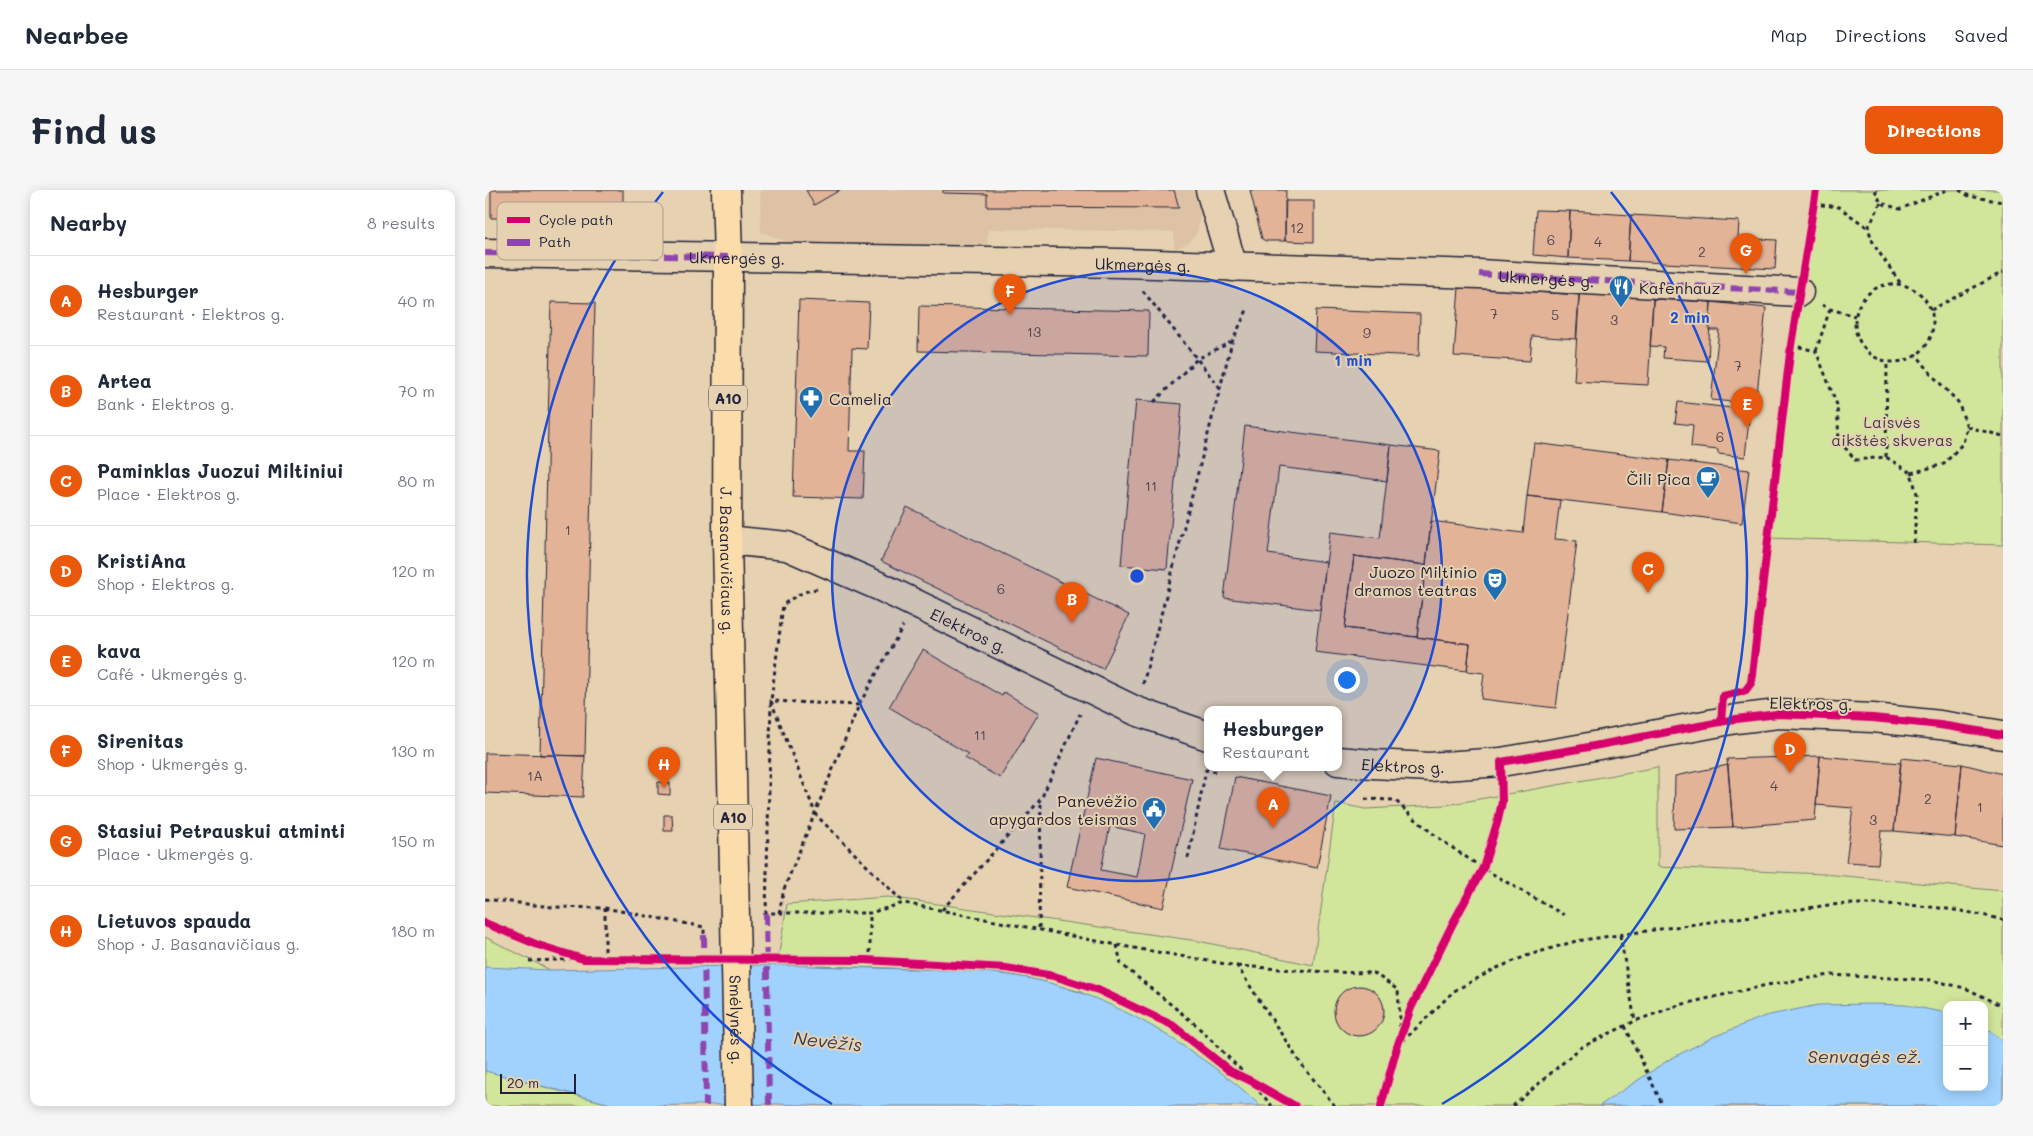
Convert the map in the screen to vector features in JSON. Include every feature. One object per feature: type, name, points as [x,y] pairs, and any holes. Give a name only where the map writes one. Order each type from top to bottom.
[{"type":"highway","name":"J. Basanavičiaus g.","points":[[726,190],[728,257],[727,540],[736,933]]},
{"type":"highway","name":"Smėlynės g.","points":[[736,933],[739,1106]]},
{"type":"street","points":[[1210,190],[1233,267]]},
{"type":"street","name":"Ukmergės g.","points":[[663,256],[1121,263],[1479,274],[1799,292]]},
{"type":"street","name":"Elektros g.","points":[[727,540],[787,546],[881,587],[1136,712],[1204,735]]},
{"type":"street","name":"Elektros g.","points":[[1342,761],[1429,767],[1511,760],[1736,719],[1778,714],[1873,718],[2003,735]]},
{"type":"path","points":[[1875,190],[1881,203],[1901,209],[1947,190]]},
{"type":"path","points":[[1959,190],[1969,196],[2003,202]]},
{"type":"path","points":[[1868,228],[1881,203]]},
{"type":"path","points":[[1813,204],[1839,207],[1868,228],[1874,245],[1901,284],[1920,293],[1931,310],[1933,330],[1924,349],[1907,360],[1887,362],[1868,353],[1857,336],[1855,316],[1864,297],[1881,286],[1901,284]]},
{"type":"path","points":[[1121,263],[1220,389]]},
{"type":"path","points":[[1931,310],[2003,272]]},
{"type":"path","points":[[1799,292],[1830,309],[1855,316]]},
{"type":"path","points":[[1830,309],[1817,351],[1837,405],[1839,440],[1855,460],[1886,457],[1911,473],[1917,494],[1914,543]]},
{"type":"path","points":[[1136,712],[1232,342],[1247,310]]},
{"type":"path","points":[[1154,402],[1197,359],[1232,342]]},
{"type":"path","points":[[1791,345],[1817,351]]},
{"type":"path","points":[[1911,473],[1944,464],[1963,443],[1967,427],[1958,402],[1933,376],[1916,354]]},
{"type":"path","points":[[1886,457],[1887,362]]},
{"type":"path","points":[[1967,427],[2003,436]]},
{"type":"path","points":[[819,588],[807,590],[783,605],[771,701],[766,913],[870,913],[904,903],[1039,928],[1117,945],[1237,966],[1374,973],[1398,990],[1400,1019],[1397,1047],[1455,991],[1497,968],[1529,954],[1576,941],[1821,906],[1870,903],[1925,905],[1975,913],[2003,920]]},
{"type":"path","points":[[779,913],[784,889],[859,705],[903,625],[895,621]]},
{"type":"path","points":[[771,701],[859,705]]},
{"type":"path","points":[[771,701],[816,814],[904,903]]},
{"type":"path","points":[[941,910],[1041,799],[1080,714]]},
{"type":"path","points":[[1188,858],[1206,771]]},
{"type":"path","points":[[1212,771],[1219,772]]},
{"type":"path","points":[[1039,928],[1041,799]]},
{"type":"path","points":[[1365,799],[1395,800],[1416,822],[1483,868],[1564,915]]},
{"type":"path","points":[[485,899],[552,907],[605,908],[703,926],[703,935]]},
{"type":"path","points":[[605,908],[605,959]]},
{"type":"path","points":[[870,913],[870,961]]},
{"type":"path","points":[[1620,935],[1635,1021]]},
{"type":"path","points":[[1117,945],[1121,964],[1195,1024],[1241,1070],[1272,1106]]},
{"type":"path","points":[[529,961],[583,959]]},
{"type":"path","points":[[1237,966],[1301,1064],[1335,1106]]},
{"type":"path","points":[[1513,1106],[1580,1048],[1635,1021],[1679,1005],[1767,986],[1830,975],[1931,980],[1965,988],[1996,1001],[2003,1006]]},
{"type":"path","points":[[1625,1026],[1663,1106]]},
{"type":"shaded area","points":[[760,190],[1193,190],[1200,213],[1198,231],[1189,243],[1174,249],[1174,232],[988,229],[987,246],[787,242],[761,232]]},
{"type":"green space","name":"Laisvės aikštės skveras","points":[[1816,190],[2003,190],[2003,545],[1768,538],[1791,345]]},
{"type":"green space","points":[[1658,767],[1658,867],[1824,874],[2003,891],[2003,1106],[1260,1106],[1081,992],[1008,974],[964,970],[777,965],[787,904],[888,897],[1198,941],[1313,965],[1336,803],[1365,809],[1446,805]]},
{"type":"green space","points":[[485,937],[550,970],[521,1081],[618,1106],[485,1106]]},
{"type":"water","name":"Nevėžis","points":[[777,965],[978,972],[1012,975],[1046,982],[1105,1002],[1160,1031],[1221,1072],[1260,1106],[830,1106],[777,1104],[618,1106],[485,1071],[485,967],[550,970]]},
{"type":"water","name":"Senvagės ež.","points":[[1818,1005],[1906,1005],[1943,1012],[1943,1091],[1988,1091],[1988,1029],[2003,1041],[2003,1106],[1599,1106],[1670,1059],[1713,1037],[1765,1016]]},
{"type":"building","points":[[491,190],[623,190],[623,202],[497,202],[497,218],[491,218]]},
{"type":"building","points":[[806,190],[840,190],[814,205]]},
{"type":"building","points":[[943,190],[1174,190],[1179,208],[987,207],[987,194],[943,193]]},
{"type":"building","points":[[1250,190],[1286,190],[1285,241],[1266,241],[1262,239]]},
{"type":"building","points":[[1285,201],[1314,201],[1314,242],[1285,241]]},
{"type":"building","points":[[1536,210],[1570,211],[1568,258],[1533,255]]},
{"type":"building","points":[[1570,211],[1631,215],[1628,261],[1568,258]]},
{"type":"building","points":[[1631,215],[1739,221],[1738,238],[1777,240],[1775,269],[1628,261]]},
{"type":"building","points":[[1580,284],[1654,288],[1648,385],[1574,381]]},
{"type":"building","points":[[1459,287],[1579,295],[1576,339],[1532,336],[1530,361],[1454,356]]},
{"type":"building","points":[[1653,299],[1711,302],[1708,361],[1663,358],[1664,347],[1650,346]]},
{"type":"building","points":[[799,300],[869,303],[867,349],[852,348],[849,451],[865,451],[863,499],[793,497]]},
{"type":"building","points":[[551,302],[595,303],[585,756],[540,755]]},
{"type":"building","points":[[1711,302],[1766,308],[1756,404],[1711,400],[1719,330],[1709,330]]},
{"type":"building","points":[[919,306],[1149,311],[1148,356],[918,351]]},
{"type":"building","points":[[1316,310],[1420,314],[1419,356],[1314,351]]},
{"type":"building","points":[[1136,400],[1182,404],[1167,569],[1121,565]]},
{"type":"building","points":[[1678,402],[1750,410],[1745,457],[1718,454],[1718,450],[1691,447],[1693,425],[1675,423]]},
{"type":"building","points":[[1245,426],[1391,445],[1387,481],[1279,467],[1268,554],[1326,562],[1320,610],[1224,598]]},
{"type":"building","points":[[1534,443],[1669,460],[1662,512],[1527,496]]},
{"type":"building","points":[[1391,445],[1440,451],[1426,565],[1354,556],[1345,628],[1470,644],[1467,671],[1315,652],[1330,532],[1380,538]]},
{"type":"building","points":[[1669,460],[1749,470],[1742,523],[1662,512]]},
{"type":"building","name":"Juozo Miltinio dramos teatras","points":[[1527,496],[1560,500],[1555,539],[1577,541],[1556,708],[1481,699],[1484,673],[1467,671],[1470,644],[1417,637],[1431,521],[1523,533]]},
{"type":"building","points":[[907,507],[1129,615],[1103,669],[881,561]]},
{"type":"building","points":[[1354,556],[1426,565],[1417,637],[1345,628]]},
{"type":"building","points":[[923,650],[1002,696],[1004,692],[1039,713],[1000,778],[965,758],[968,754],[889,707]]},
{"type":"building","points":[[485,753],[585,756],[583,797],[485,793]]},
{"type":"building","points":[[1820,756],[1815,820],[1733,827],[1727,759]]},
{"type":"building","points":[[1820,756],[1901,763],[1894,831],[1881,831],[1878,864],[1846,862],[1853,808],[1816,805]]},
{"type":"building","name":"Panevėžio apygardos teismas","points":[[1096,758],[1192,779],[1163,908],[1067,887]],"holes":[[[1110,826],[1145,834],[1137,877],[1101,870]]]},
{"type":"building","points":[[1901,758],[1962,764],[1955,837],[1894,831]]},
{"type":"building","points":[[1962,764],[2003,774],[2003,845],[1955,837]]},
{"type":"building","points":[[1728,765],[1733,827],[1674,829],[1675,776]]},
{"type":"building","points":[[1235,777],[1331,796],[1317,868],[1221,849]]},
{"type":"building","points":[[658,782],[670,783],[670,795],[658,794]]},
{"type":"building","points":[[664,815],[672,815],[673,831],[664,831]]},
{"type":"building","points":[[1359,986],[1373,990],[1380,997],[1384,1011],[1380,1025],[1373,1032],[1359,1036],[1345,1032],[1338,1025],[1334,1011],[1338,997],[1345,990]]},
{"type":"marked path","points":[[485,253],[497,253]]},
{"type":"marked path","points":[[663,256],[728,257]]},
{"type":"marked path","points":[[1479,274],[1799,292]]},
{"type":"marked path","points":[[766,913],[769,1106]]},
{"type":"marked path","points":[[704,935],[706,1106]]},
{"type":"cycle path","points":[[1721,722],[1723,696],[1745,691],[1751,683],[1791,345],[1816,190]]},
{"type":"cycle path","points":[[1381,1106],[1397,1047],[1411,1008],[1453,923],[1483,868],[1502,802],[1501,762],[1736,719],[1778,714],[1873,718],[1940,725],[2003,735]]},
{"type":"cycle path","points":[[485,923],[538,945],[583,959],[865,960],[1006,968],[1054,976],[1098,990],[1172,1025],[1230,1071],[1295,1106]]},
{"type":"place","name":"Stasiui Petrauskui atminti","points":[[1746,274]]},
{"type":"place","name":"Kafenhauz","points":[[1621,308]]},
{"type":"place","name":"Sirenitas","points":[[1010,315]]},
{"type":"place","name":"Camelia","points":[[811,419]]},
{"type":"place","name":"kava","points":[[1747,428]]},
{"type":"place","name":"Čili Pica","points":[[1708,499]]},
{"type":"place","name":"Paminklas Juozui Miltiniui","points":[[1648,593]]},
{"type":"place","name":"Juozo Miltinio dramos teatras","points":[[1495,601]]},
{"type":"place","name":"Artea","points":[[1072,623]]},
{"type":"place","name":"KristiAna","points":[[1790,773]]},
{"type":"place","name":"Lietuvos spauda","points":[[664,788]]},
{"type":"place","name":"Hesburger","points":[[1273,828]]},
{"type":"place","name":"Panevėžio apygardos teismas","points":[[1154,830]]}]
